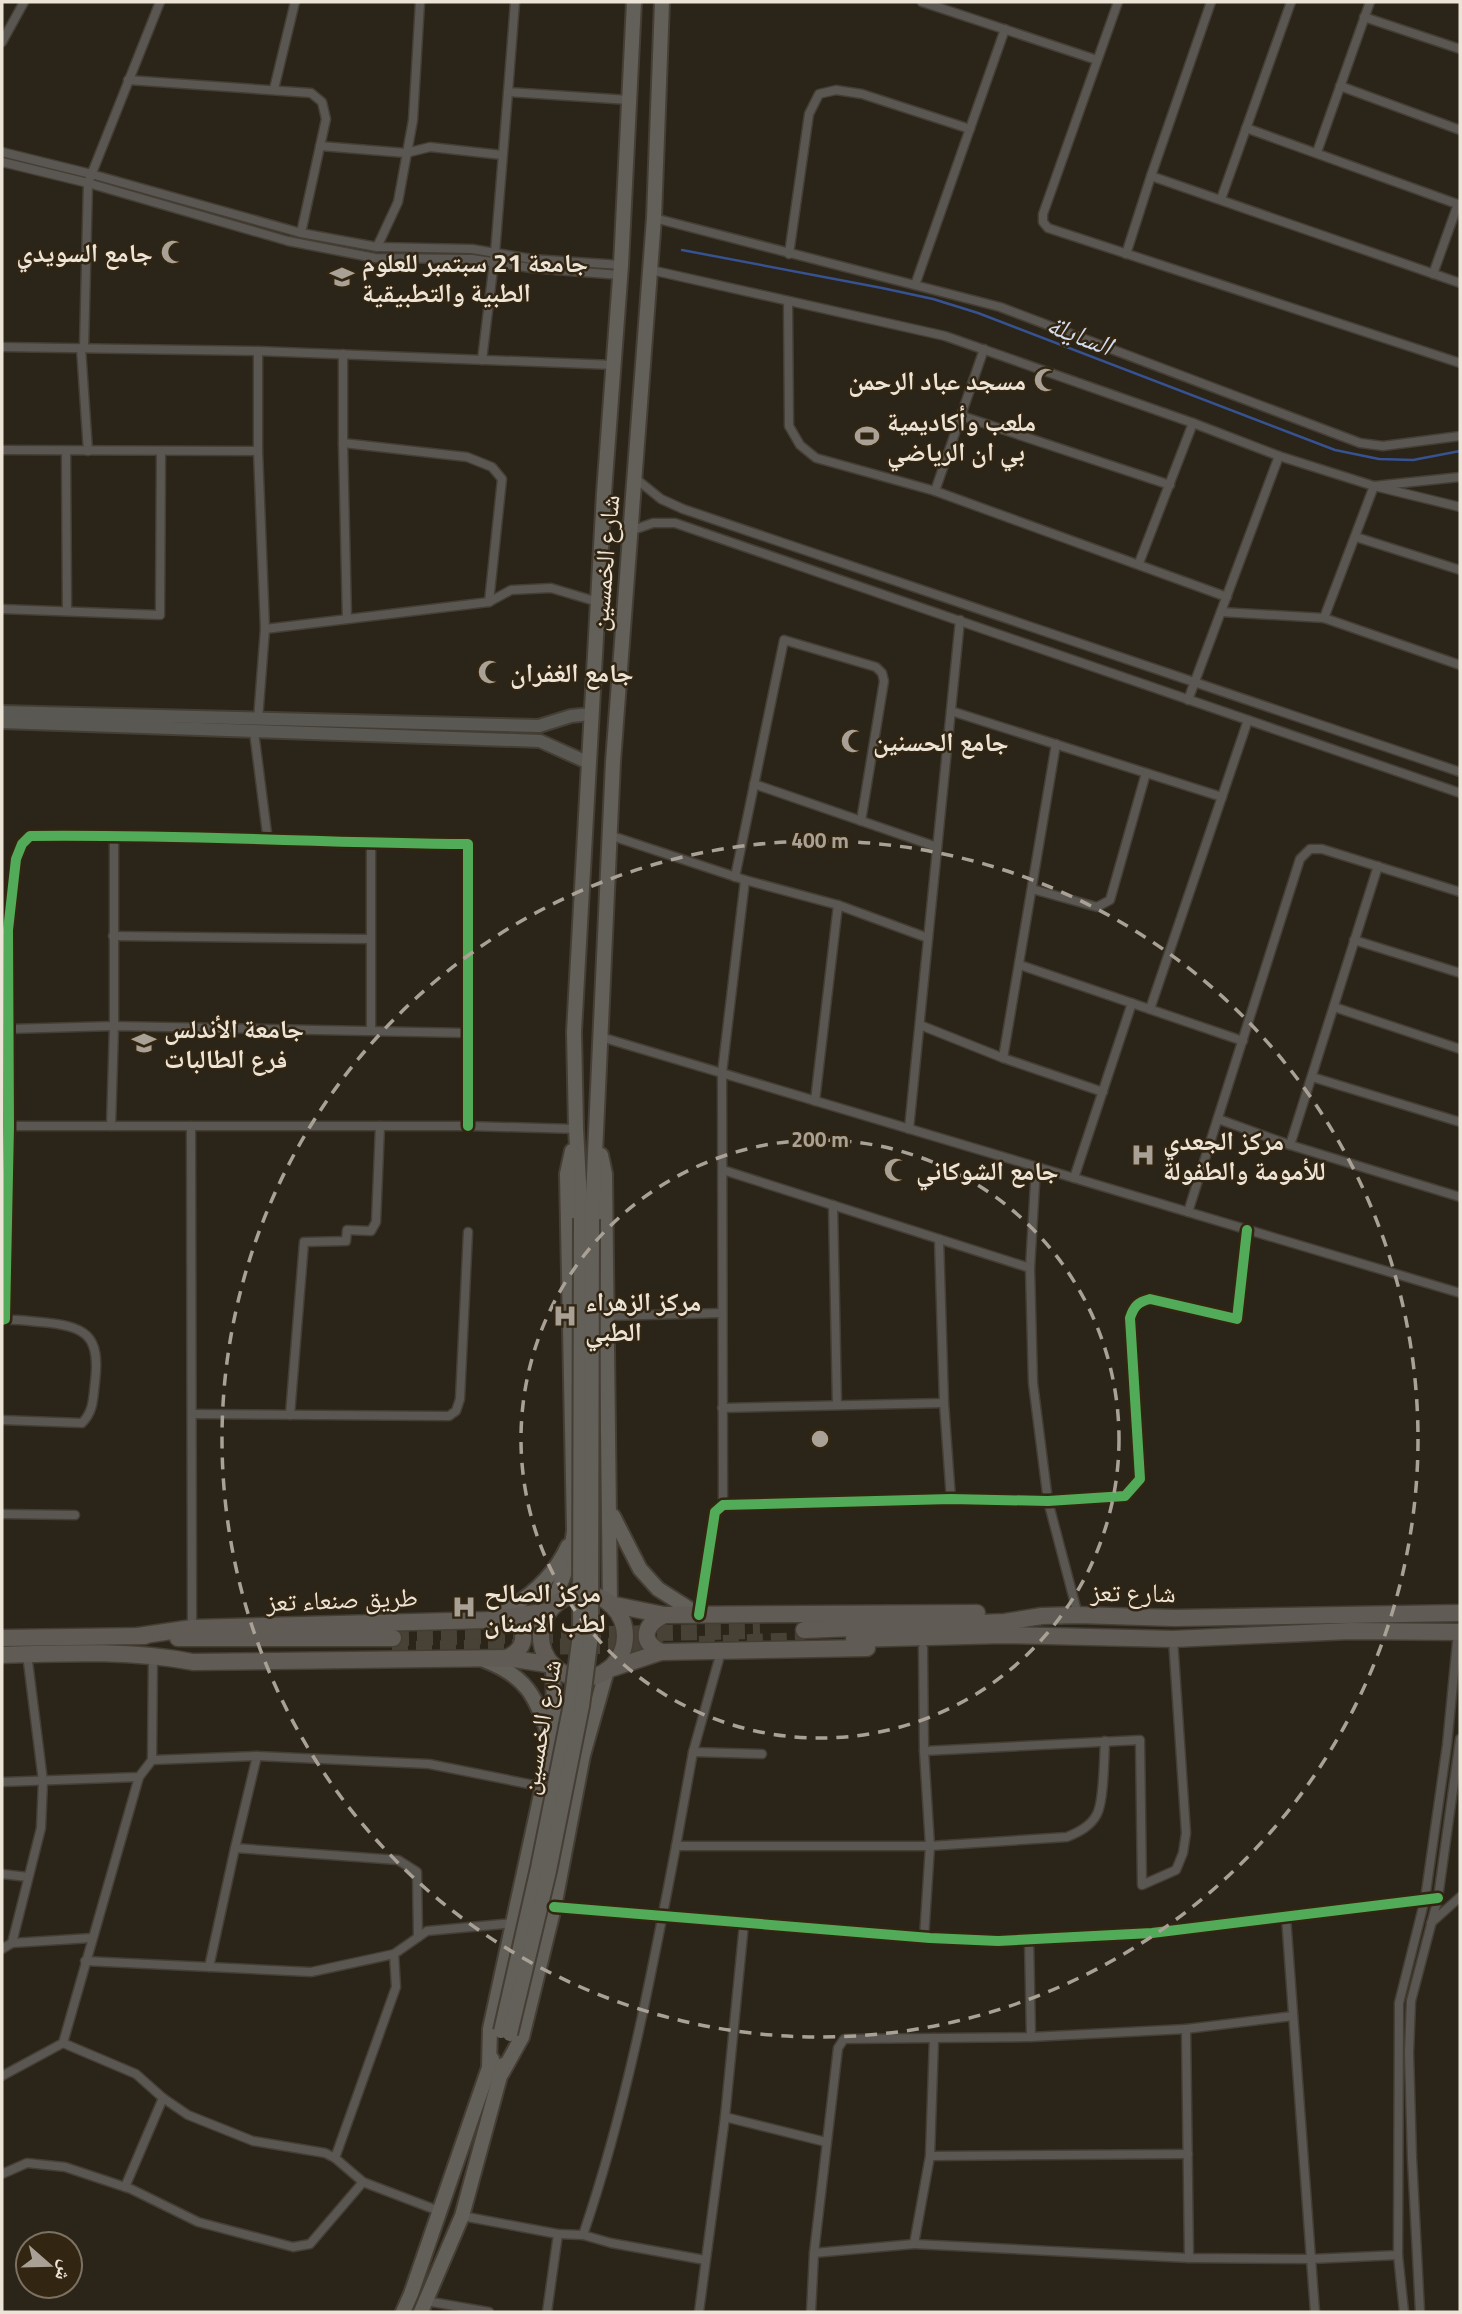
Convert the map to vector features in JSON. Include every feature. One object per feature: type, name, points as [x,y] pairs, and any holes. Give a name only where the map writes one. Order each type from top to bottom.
[{"type":"highway","points":[[1040,1637],[1004,1645],[662,1652],[596,1676],[581,1678],[566,1674],[553,1665],[544,1653],[541,1637],[548,1611],[562,1598],[577,1594],[593,1594],[610,1604],[664,1615],[1005,1613],[1042,1616]]},
{"type":"highway","points":[[607,1670],[620,1656],[625,1634],[622,1619],[610,1604]]},
{"type":"highway","name":"طريق صنعاء تعز","points":[[138,1636],[192,1628],[496,1619],[548,1611]]},
{"type":"highway","name":"شارع تعز","points":[[1459,1632],[1350,1624],[1078,1615],[805,1635],[1004,1635],[1173,1639],[1350,1624],[1460,1613]]},
{"type":"highway","points":[[662,1652],[652,1648],[646,1629],[652,1620],[664,1615]]},
{"type":"highway","points":[[496,1619],[513,1620],[520,1627],[523,1636],[522,1646],[516,1654],[507,1658]]},
{"type":"highway","name":"طريق صنعاء تعز","points":[[2,1638],[138,1636],[393,1643],[189,1648],[153,1654],[2,1655]]},
{"type":"highway","name":"طريق صنعاء تعز","points":[[153,1654],[193,1662],[477,1657],[507,1658],[553,1665]]},
{"type":"main road","name":"شارع الخمسين","points":[[424,2306],[462,2216],[495,2070],[549,1871],[582,1706],[592,1635],[587,1219],[576,1129],[574,1032],[604,493],[621,270],[634,2]]},
{"type":"main road","name":"شارع الخمسين","points":[[587,1219],[597,1129],[613,762],[651,270],[662,2]]},
{"type":"main road","points":[[632,45],[659,45]]},
{"type":"main road","points":[[589,763],[613,762]]},
{"type":"main road","name":"شارع الخمسين","points":[[548,1611],[568,1567],[574,1531],[567,1174],[576,1129]]},
{"type":"main road","name":"شارع الخمسين","points":[[597,1129],[605,1174],[610,1604]]},
{"type":"main road","points":[[610,1510],[639,1569],[658,1589],[699,1615]]},
{"type":"main road","points":[[496,1619],[535,1591],[563,1557],[574,1531],[582,1538],[593,1541],[610,1530]]},
{"type":"main road","points":[[477,1657],[503,1667],[525,1684],[538,1703],[552,1744]]},
{"type":"main road","points":[[495,2070],[490,2029],[552,1744],[553,1665]]},
{"type":"main road","points":[[495,2070],[522,2037],[554,1907],[583,1755],[607,1670]]},
{"type":"main road","points":[[552,1744],[573,1745],[583,1755]]},
{"type":"main road","name":"شارع الخمسين","points":[[403,2312],[439,2211],[495,2070]]},
{"type":"street","points":[[2,42],[24,2]]},
{"type":"street","points":[[88,451],[83,348],[88,183],[160,2]]},
{"type":"street","points":[[274,89],[295,2]]},
{"type":"street","points":[[377,247],[398,202],[414,120],[420,2]]},
{"type":"street","points":[[482,360],[495,253],[515,2]]},
{"type":"street","points":[[922,2],[1097,60]]},
{"type":"street","points":[[1118,2],[1043,214],[1043,222],[1048,228],[1460,363]]},
{"type":"street","points":[[1126,254],[1211,2]]},
{"type":"street","points":[[1221,200],[1291,2]]},
{"type":"street","points":[[1317,152],[1370,2]]},
{"type":"street","points":[[1364,17],[1460,49]]},
{"type":"street","points":[[915,285],[1005,29]]},
{"type":"street","points":[[128,80],[274,89],[311,93],[320,98],[326,113],[301,233]]},
{"type":"street","points":[[1340,86],[1460,130]]},
{"type":"street","points":[[789,254],[809,114],[819,94],[836,90],[862,94],[970,129]]},
{"type":"street","points":[[508,92],[629,100]]},
{"type":"street","points":[[1246,128],[1459,205],[1433,274]]},
{"type":"street","points":[[320,146],[406,153],[430,146],[502,155]]},
{"type":"street","points":[[2,152],[301,233],[377,247],[472,249],[621,270]]},
{"type":"street","points":[[2,162],[88,183],[288,241],[375,258],[471,259],[531,268],[621,270]]},
{"type":"street","points":[[1151,176],[1460,283]]},
{"type":"street","points":[[654,218],[1000,307],[1360,443],[1383,446],[1460,436]]},
{"type":"street","points":[[651,270],[945,336],[1279,456],[1374,486],[1460,507]]},
{"type":"street","points":[[788,301],[789,426],[800,445],[816,458],[935,491],[1227,597]]},
{"type":"street","points":[[2,346],[258,351],[615,365]]},
{"type":"street","points":[[935,491],[984,349]]},
{"type":"street","points":[[258,351],[258,451],[265,629],[258,719]]},
{"type":"street","points":[[342,354],[347,619]]},
{"type":"street","points":[[962,416],[1170,485]]},
{"type":"street","points":[[1139,563],[1193,423]]},
{"type":"street","points":[[343,443],[467,457],[492,467],[502,479],[489,602]]},
{"type":"street","points":[[2,450],[258,451]]},
{"type":"street","points":[[66,450],[66,611]]},
{"type":"street","points":[[2,609],[160,615],[162,452]]},
{"type":"street","points":[[1188,699],[1279,456]]},
{"type":"street","points":[[1374,486],[1460,477]]},
{"type":"street","points":[[635,478],[661,499],[682,509],[1460,772]]},
{"type":"street","points":[[1324,618],[1374,486]]},
{"type":"street","points":[[630,531],[653,523],[674,523],[1460,793]]},
{"type":"street","points":[[1356,537],[1460,570]]},
{"type":"street","points":[[859,587],[866,570]]},
{"type":"street","points":[[265,629],[489,602],[511,590],[551,588],[598,602]]},
{"type":"street","points":[[1221,612],[1324,618],[1460,665]]},
{"type":"street","points":[[909,1129],[960,620]]},
{"type":"street","points":[[735,877],[784,640],[876,667],[882,673],[884,681],[860,821]]},
{"type":"street","points":[[951,711],[1222,797]]},
{"type":"street","points":[[2,712],[189,723],[254,732],[540,741],[589,763]]},
{"type":"street","points":[[2,722],[189,723],[258,719],[539,726],[571,716],[591,715]]},
{"type":"street","points":[[1150,1009],[1248,720]]},
{"type":"street","points":[[254,732],[268,841]]},
{"type":"street","points":[[1003,1058],[1056,744]]},
{"type":"street","points":[[1032,889],[1097,907],[1110,900],[1146,773]]},
{"type":"street","points":[[754,784],[937,846]]},
{"type":"street","points":[[111,1126],[114,835]]},
{"type":"street","points":[[2,1420],[82,1423],[92,1410],[97,1367],[97,1352],[88,1337],[70,1325],[4,1320],[9,1029],[5,930],[16,859],[22,844],[30,836],[114,835],[468,844],[468,1126]]},
{"type":"street","points":[[609,835],[735,877],[838,905],[928,938]]},
{"type":"street","points":[[371,843],[371,1030]]},
{"type":"street","points":[[1188,1212],[1300,859],[1310,849],[1322,849],[1460,892]]},
{"type":"street","points":[[1290,1144],[1378,866]]},
{"type":"street","points":[[723,1505],[722,1073],[745,880]]},
{"type":"street","points":[[815,1101],[838,905]]},
{"type":"street","points":[[113,936],[370,939]]},
{"type":"street","points":[[1354,940],[1460,974]]},
{"type":"street","points":[[1020,965],[1243,1041]]},
{"type":"street","points":[[1074,1178],[1132,1003]]},
{"type":"street","points":[[1334,1007],[1460,1049]]},
{"type":"street","points":[[919,1025],[1003,1058],[1103,1092]]},
{"type":"street","points":[[9,1029],[114,1026],[467,1033]]},
{"type":"street","points":[[601,1037],[1460,1293]]},
{"type":"street","points":[[1312,1077],[1460,1122]]},
{"type":"street","points":[[1218,1119],[1460,1197]]},
{"type":"street","points":[[6,1126],[468,1126],[576,1129]]},
{"type":"street","points":[[191,1126],[192,1628]]},
{"type":"street","points":[[290,1415],[304,1242],[346,1241],[347,1230],[371,1231],[376,1222],[380,1126]]},
{"type":"street","points":[[1036,1167],[1030,1268],[1033,1383],[1048,1501],[1078,1615]]},
{"type":"street","points":[[723,1170],[1030,1268]]},
{"type":"street","points":[[832,1205],[837,1405]]},
{"type":"street","points":[[699,1615],[715,1512],[723,1505],[951,1499],[1048,1501],[1125,1496],[1140,1479],[1130,1318],[1133,1308],[1140,1301],[1150,1299],[1237,1319],[1247,1230]]},
{"type":"street","points":[[192,1414],[453,1414],[460,1399],[468,1232]]},
{"type":"street","points":[[939,1238],[944,1403],[951,1499]]},
{"type":"street","points":[[607,1316],[722,1313]]},
{"type":"street","points":[[722,1408],[944,1403]]},
{"type":"street","points":[[2,1514],[75,1516]]},
{"type":"street","points":[[1404,2312],[1398,2255],[1399,2003],[1425,1899],[1447,1745],[1459,1632]]},
{"type":"street","points":[[924,1751],[1140,1740],[1142,1885],[1176,1870],[1183,1853],[1186,1833],[1173,1639]]},
{"type":"street","points":[[923,1648],[924,1751],[930,1846],[924,1938]]},
{"type":"street","points":[[583,2235],[598,2191],[643,2015],[693,1752],[719,1659],[718,1651]]},
{"type":"street","points":[[12,1944],[41,1828],[43,1781],[27,1654]]},
{"type":"street","points":[[2,2076],[63,2043],[139,1777],[152,1760],[153,1654]]},
{"type":"street","points":[[1420,2312],[1409,2053],[1411,2001],[1438,1898],[1460,1738]]},
{"type":"street","points":[[676,1846],[930,1846],[1067,1837],[1080,1832],[1099,1812],[1105,1741]]},
{"type":"street","points":[[693,1752],[762,1754]]},
{"type":"street","points":[[152,1760],[257,1756],[429,1764],[544,1787]]},
{"type":"street","points":[[209,1967],[257,1756]]},
{"type":"street","points":[[2,1782],[139,1777]]},
{"type":"street","points":[[235,1848],[398,1860],[417,1872],[418,1937]]},
{"type":"street","points":[[2,1874],[28,1877]]},
{"type":"street","points":[[1432,1923],[1460,1897]]},
{"type":"street","points":[[554,1907],[924,1938],[998,1941],[1152,1933],[1438,1898]]},
{"type":"street","points":[[1286,1917],[1315,2312]]},
{"type":"street","points":[[85,1961],[311,1972],[394,1954],[427,1931],[514,1923]]},
{"type":"street","points":[[699,2312],[725,2117],[744,1924]]},
{"type":"street","points":[[2,1949],[12,1944],[91,1938]]},
{"type":"street","points":[[1029,1940],[1031,2037]]},
{"type":"street","points":[[335,2158],[396,1987],[394,1954]]},
{"type":"street","points":[[811,2312],[814,2253],[826,2142],[838,2048],[844,2039],[1031,2037],[1186,2029],[1293,2017]]},
{"type":"street","points":[[1186,2029],[1189,2258]]},
{"type":"street","points":[[914,2244],[930,2156],[934,2038]]},
{"type":"street","points":[[63,2043],[136,2074],[163,2098],[188,2115],[253,2141],[325,2153],[363,2182],[439,2211]]},
{"type":"street","points":[[125,2187],[163,2098]]},
{"type":"street","points":[[725,2117],[826,2142]]},
{"type":"street","points":[[930,2156],[1188,2154]]},
{"type":"street","points":[[2,2174],[27,2163],[65,2167],[125,2187],[198,2222],[293,2247],[310,2244],[363,2182]]},
{"type":"street","points":[[462,2216],[558,2234],[583,2235],[611,2243],[705,2260]]},
{"type":"street","points":[[547,2312],[558,2234]]},
{"type":"street","points":[[814,2253],[914,2244],[1189,2258],[1311,2259],[1398,2255]]},
{"type":"street","points":[[424,2306],[489,2312]]},
{"type":"waterway","name":"السايلة","points":[[682,250],[933,299],[978,313],[1335,450],[1379,459],[1413,460],[1460,451]]},
{"type":"tunnel","points":[[393,1638],[760,1631]]},
{"type":"tunnel","points":[[699,1644],[805,1640]]},
{"type":"tunnel","points":[[392,1649],[663,1645]]},
{"type":"cycle path","points":[[2,1320],[5,1319],[9,1126],[8,930],[16,859],[22,844],[30,836],[468,844],[468,1126]]},
{"type":"cycle path","points":[[699,1615],[715,1512],[723,1505],[951,1499],[1048,1501],[1125,1496],[1140,1479],[1130,1318],[1137,1305],[1150,1299],[1237,1319],[1247,1230]]},
{"type":"cycle path","points":[[554,1907],[930,1938],[998,1941],[1152,1933],[1438,1898]]},
{"type":"place","name":"جامع السويدي","points":[[173,252]]},
{"type":"place","name":"جامعة 21 سبتمبر للعلوم الطبية والتطبيقية","points":[[342,277]]},
{"type":"place","name":"مسجد عباد الرحمن","points":[[1046,380]]},
{"type":"place","name":"ملعب وأكاديمية بي ان الرياضي","points":[[867,436]]},
{"type":"place","name":"جامع الغفران","points":[[490,672]]},
{"type":"place","name":"جامع الحسنين","points":[[853,741]]},
{"type":"place","name":"جامعة الأندلس فرع الطالبات","points":[[144,1043]]},
{"type":"place","name":"مركز الجعدي للأمومة والطفولة","points":[[1143,1155]]},
{"type":"place","name":"جامع الشوكاني","points":[[896,1170]]},
{"type":"place","name":"مركز الزهراء الطبي","points":[[565,1316]]},
{"type":"place","name":"مركز الصالح لطب الاسنان","points":[[464,1607]]}]
